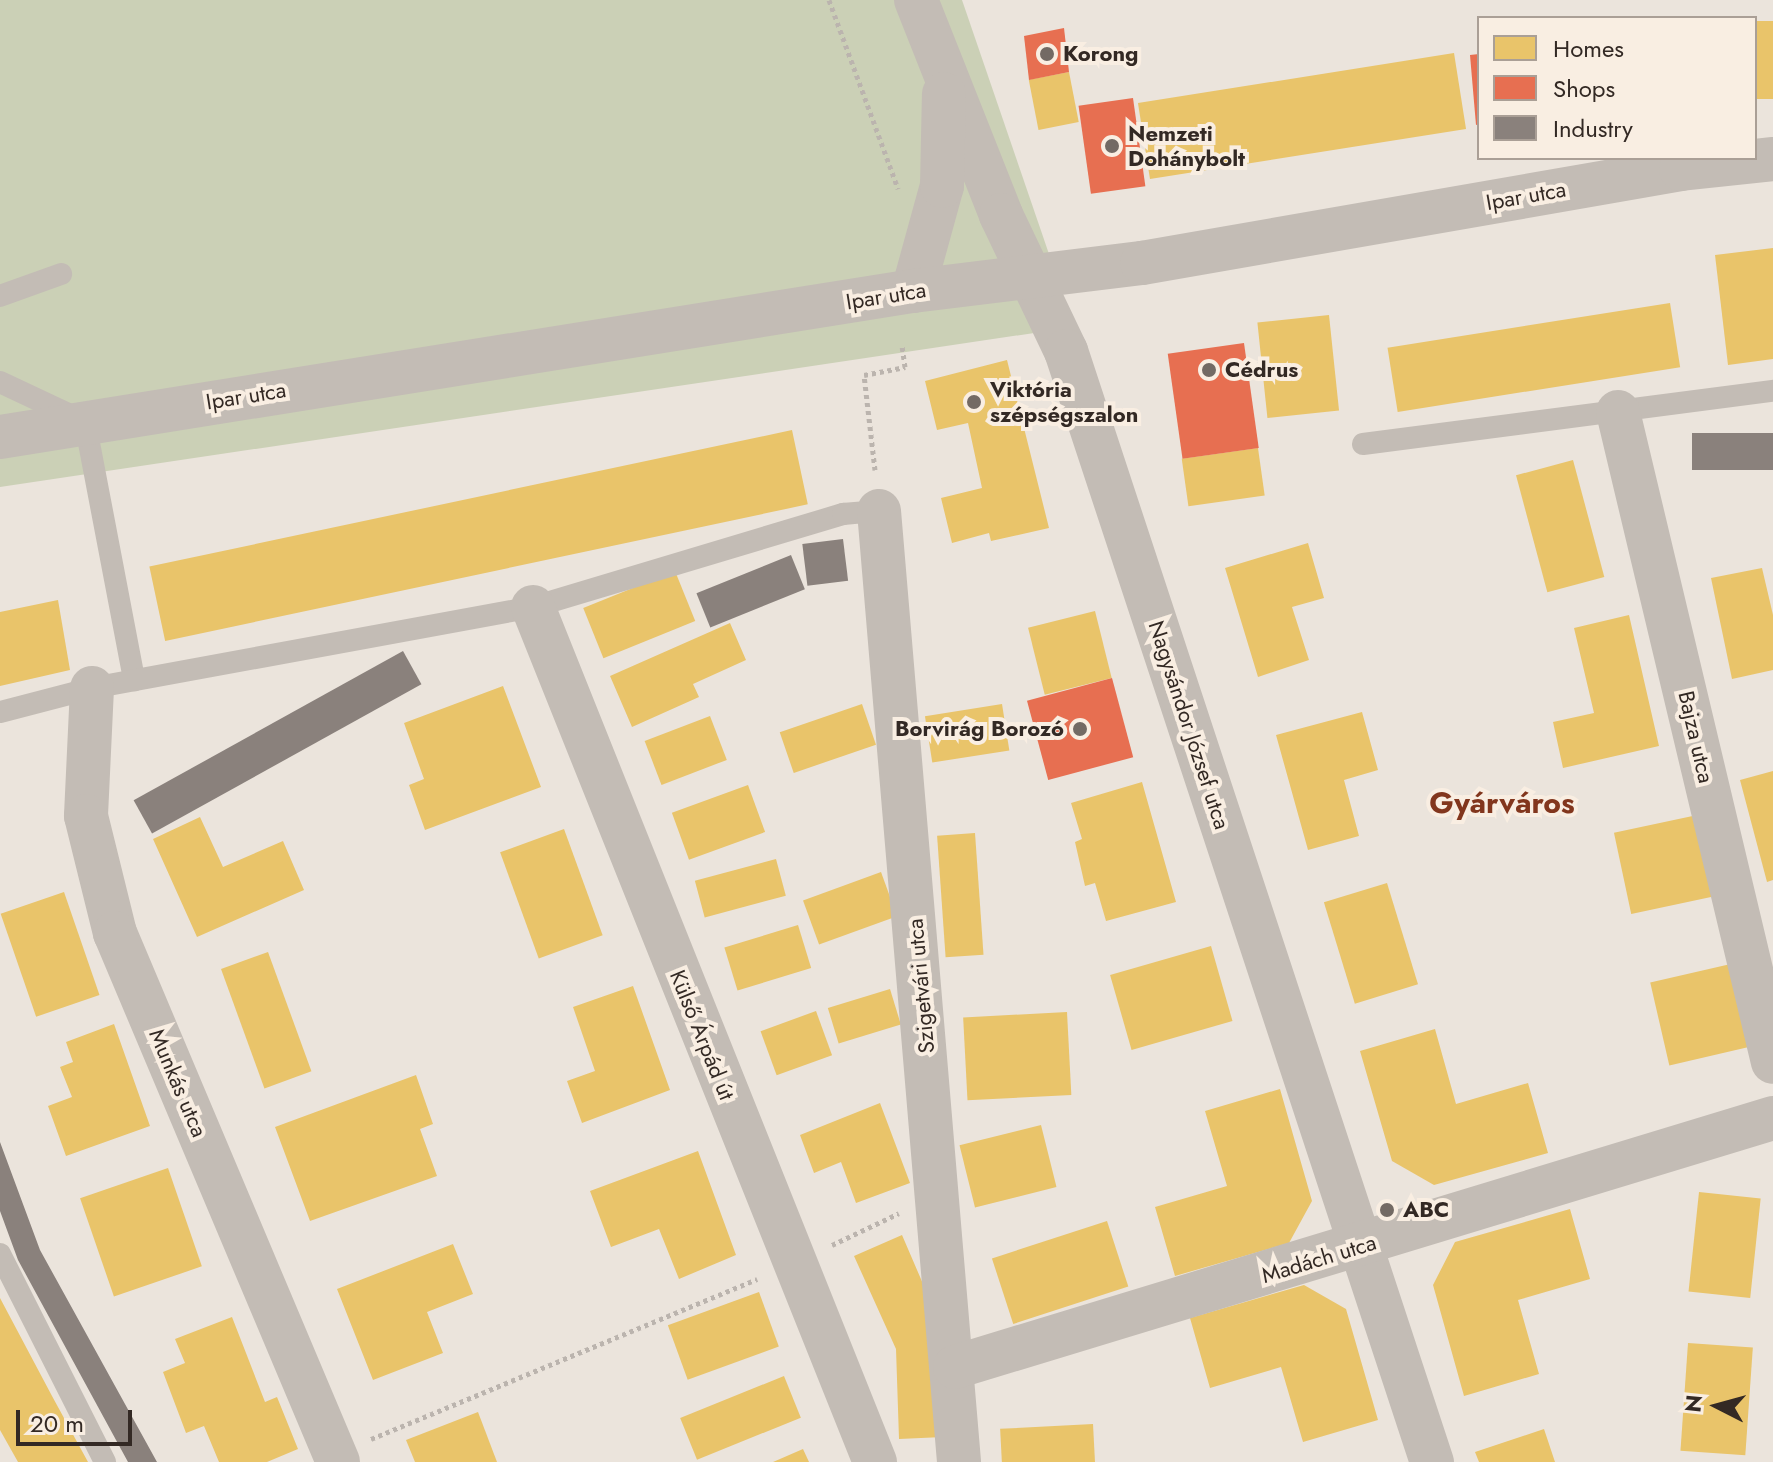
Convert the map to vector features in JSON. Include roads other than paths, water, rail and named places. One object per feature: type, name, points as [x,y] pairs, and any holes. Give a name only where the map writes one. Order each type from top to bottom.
[{"type":"street","name":"Nagysándor József utca","points":[[916,0],[944,76],[1028,277],[1066,351],[1432,1462]]},
{"type":"street","points":[[913,291],[942,186],[944,76]]},
{"type":"street","name":"Ipar utca","points":[[0,437],[913,291],[1142,263],[1681,169],[1773,159]]},
{"type":"street","name":"Bajza utca","points":[[1618,412],[1773,1062]]},
{"type":"street","name":"Szigetvári utca","points":[[879,511],[955,1367],[959,1462]]},
{"type":"street","name":"Külső Árpád út","points":[[533,607],[793,1264],[875,1462]]},
{"type":"street","name":"Munkás utca","points":[[92,688],[86,816],[115,933],[337,1458]]},
{"type":"street","name":"Madách utca","points":[[955,1367],[1361,1247],[1773,1118]]},
{"type":"lane","points":[[0,296],[61,274]]},
{"type":"lane","points":[[0,382],[85,422],[134,680]]},
{"type":"lane","points":[[1363,444],[1773,391]]},
{"type":"lane","points":[[0,712],[92,688],[533,607],[843,514],[879,511]]},
{"type":"lane","points":[[0,1254],[105,1462]]},
{"type":"place","name":"Korong","points":[[1047,54]]},
{"type":"place","name":"Nemzeti Dohánybolt","points":[[1112,146]]},
{"type":"place","name":"Cédrus","points":[[1209,370]]},
{"type":"place","name":"Viktória szépségszalon","points":[[974,402]]},
{"type":"place","name":"Borvirág Borozó","points":[[1080,729]]},
{"type":"place","name":"ABC","points":[[1387,1210]]},
{"type":"district","name":"Gyárváros","points":[[1502,803]]}]
